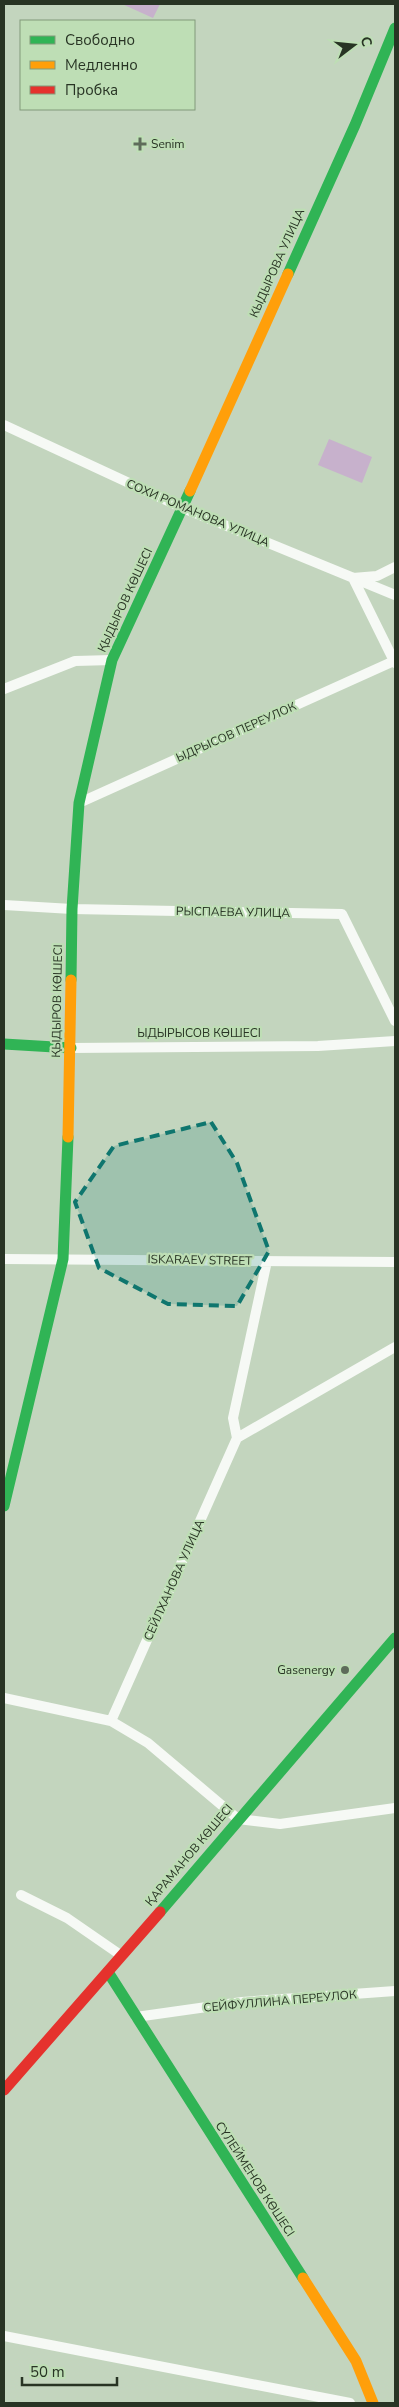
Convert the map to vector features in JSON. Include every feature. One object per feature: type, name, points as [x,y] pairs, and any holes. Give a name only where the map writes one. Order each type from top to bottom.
[{"type":"street","name":"КЫДЫРОВА УЛИЦА","points":[[183,508],[355,125],[395,28]]},
{"type":"street","name":"СОХИ РОМАНОВА УЛИЦА","points":[[4,425],[183,508],[395,595]]},
{"type":"street","name":"ҚЫДЫРОВ КӨШЕСІ","points":[[4,1506],[9,1457],[63,1259],[71,1048],[72,909],[79,803],[112,660],[183,508]]},
{"type":"street","points":[[395,567],[377,576],[353,578],[395,662]]},
{"type":"street","points":[[4,689],[75,661],[112,660]]},
{"type":"street","name":"ЫДРЫСОВ ПЕРЕУЛОК","points":[[79,803],[395,662]]},
{"type":"street","name":"РЫСПАЕВА УЛИЦА","points":[[4,905],[72,909],[342,914],[395,1021]]},
{"type":"street","name":"ЫДЫРЫСОВ КӨШЕСІ","points":[[4,1044],[71,1048],[318,1046],[395,1041]]},
{"type":"street","name":"ISKARAEV STREET","points":[[4,1259],[395,1262]]},
{"type":"street","points":[[267,1261],[233,1418],[237,1438],[395,1347]]},
{"type":"street","name":"СЕЙЛХАНОВА УЛИЦА","points":[[111,1721],[237,1438]]},
{"type":"street","name":"ҚАРАМАНОВ КӨШЕСІ","points":[[4,2090],[122,1956],[395,1638]]},
{"type":"street","points":[[4,1698],[111,1721],[148,1743],[238,1819],[280,1824],[395,1808]]},
{"type":"street","points":[[21,1895],[67,1918],[122,1956]]},
{"type":"street","name":"СҮЛЕЙМЕНОВ КӨШЕСІ","points":[[108,1972],[356,2361],[373,2403]]},
{"type":"street","name":"СЕЙФУЛЛИНА ПЕРЕУЛОК","points":[[136,2017],[242,2002],[395,1991]]},
{"type":"street","points":[[4,2336],[350,2403]]},
{"type":"highlighted area","points":[[211,1122],[237,1163],[269,1251],[237,1306],[168,1304],[99,1268],[75,1202],[114,1146]]},
{"type":"shaded area","points":[[122,4],[160,4],[153,18]]},
{"type":"shaded area","points":[[329,439],[372,457],[362,483],[318,465]]},
{"type":"traffic: fast","points":[[288,274],[355,125],[395,28]]},
{"type":"traffic: fast","points":[[71,980],[72,909],[79,803],[112,660],[190,491]]},
{"type":"traffic: fast","points":[[4,1044],[71,1048]]},
{"type":"traffic: fast","points":[[4,1506],[63,1259],[68,1137]]},
{"type":"traffic: fast","points":[[160,1912],[395,1638]]},
{"type":"traffic: fast","points":[[108,1972],[303,2278]]},
{"type":"traffic: slow","points":[[190,491],[288,274]]},
{"type":"traffic: slow","points":[[68,1137],[71,980]]},
{"type":"traffic: slow","points":[[303,2278],[356,2361],[373,2403]]},
{"type":"traffic: jam","points":[[4,2090],[160,1912]]},
{"type":"place","name":"Senim","points":[[140,144]]},
{"type":"place","name":"Gasenergy","points":[[345,1670]]}]
